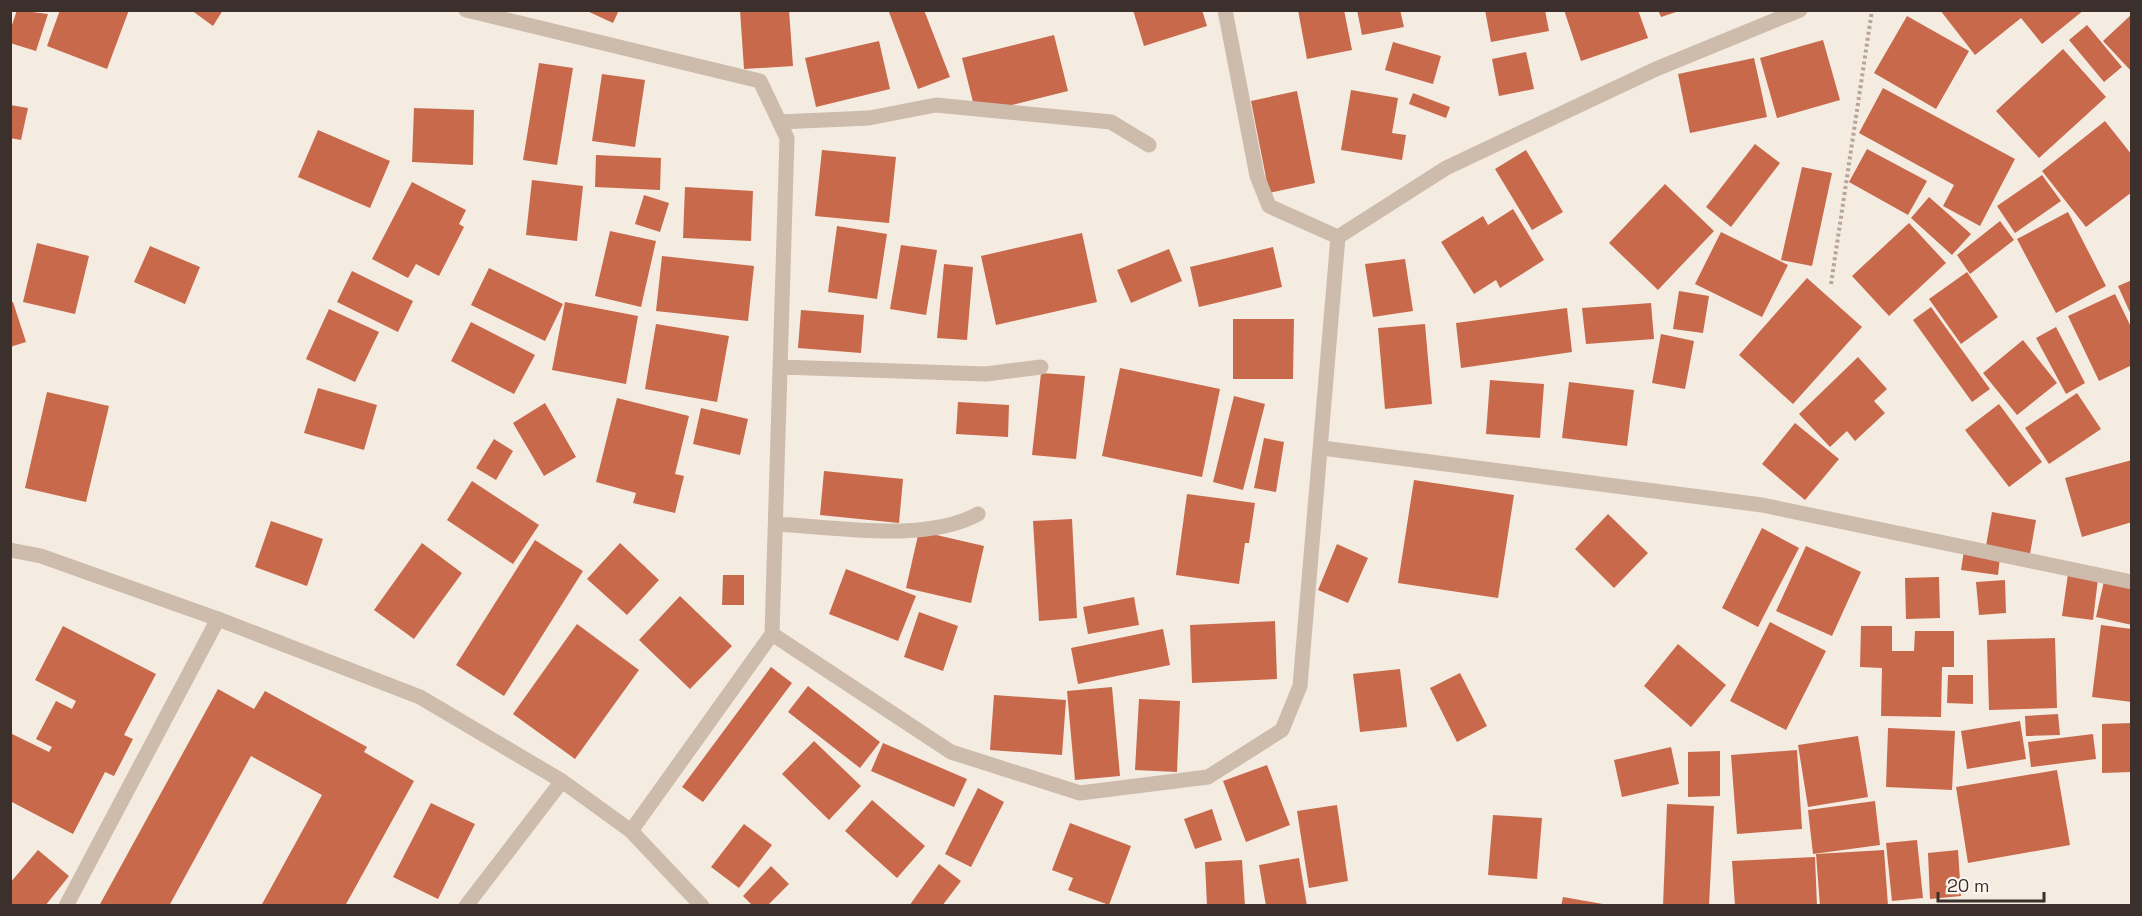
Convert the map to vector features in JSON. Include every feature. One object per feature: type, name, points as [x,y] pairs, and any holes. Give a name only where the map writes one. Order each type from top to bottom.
[{"type":"street","points":[[466,10],[760,81],[787,138],[772,634],[631,831]]},
{"type":"street","points":[[1225,10],[1257,177],[1269,206],[1338,237]]},
{"type":"street","points":[[1338,237],[1446,168],[1656,69],[1800,10]]},
{"type":"street","points":[[779,122],[869,118],[936,105],[1111,122],[1149,145]]},
{"type":"street","points":[[772,634],[951,752],[1080,793],[1208,777],[1282,730],[1300,686],[1322,448],[1338,237]]},
{"type":"street","points":[[780,367],[986,374],[1041,367]]},
{"type":"street","points":[[1322,448],[1762,505],[2132,582]]},
{"type":"street","points":[[776,524],[918,531],[964,522],[978,514]]},
{"type":"street","points":[[10,550],[41,556],[218,619],[420,697],[562,781],[631,831],[702,906]]},
{"type":"street","points":[[66,906],[218,619]]},
{"type":"street","points":[[466,906],[562,781]]},
{"type":"path","points":[[1830,284],[1872,10]]},
{"type":"building","points":[[17,10],[48,14],[36,51],[10,43],[10,31]]},
{"type":"building","points":[[60,10],[129,10],[107,69],[47,46]]},
{"type":"building","points":[[191,10],[223,10],[213,26]]},
{"type":"building","points":[[585,10],[619,10],[613,23]]},
{"type":"building","points":[[740,10],[789,10],[793,66],[744,69]]},
{"type":"building","points":[[924,10],[950,77],[918,89],[889,12]]},
{"type":"building","points":[[1133,10],[1202,10],[1207,26],[1144,46]]},
{"type":"building","points":[[1298,10],[1344,10],[1352,50],[1307,59]]},
{"type":"building","points":[[1357,10],[1400,10],[1404,27],[1362,35]]},
{"type":"building","points":[[1485,10],[1545,10],[1549,31],[1491,42]]},
{"type":"building","points":[[1564,10],[1638,10],[1648,38],[1581,61]]},
{"type":"building","points":[[1658,10],[1679,10],[1679,11],[1661,17]]},
{"type":"building","points":[[1940,10],[2084,10],[2042,44],[2021,18],[1975,55]]},
{"type":"building","points":[[2132,14],[2132,72],[2103,41]]},
{"type":"building","points":[[1907,16],[1969,51],[1936,109],[1874,73]]},
{"type":"building","points":[[2087,25],[2122,67],[2104,82],[2069,40]]},
{"type":"building","points":[[1054,35],[1068,91],[976,114],[962,58]]},
{"type":"building","points":[[1823,40],[1840,100],[1777,118],[1760,58]]},
{"type":"building","points":[[879,41],[890,89],[816,107],[805,58]]},
{"type":"building","points":[[1393,42],[1441,56],[1433,84],[1385,70]]},
{"type":"building","points":[[2063,49],[2106,97],[2039,158],[1996,111]]},
{"type":"building","points":[[1526,52],[1534,89],[1499,96],[1492,59]]},
{"type":"building","points":[[1754,58],[1767,117],[1690,133],[1678,74]]},
{"type":"building","points":[[539,63],[573,68],[557,165],[523,160]]},
{"type":"building","points":[[602,74],[645,80],[635,147],[592,141]]},
{"type":"building","points":[[1883,88],[2015,159],[1980,226],[1943,206],[1954,185],[1859,133]]},
{"type":"building","points":[[1351,90],[1398,98],[1392,133],[1406,135],[1402,160],[1341,150]]},
{"type":"building","points":[[1297,91],[1315,183],[1269,193],[1251,101]]},
{"type":"building","points":[[1413,93],[1450,107],[1446,118],[1409,104]]},
{"type":"building","points":[[10,105],[28,108],[21,140],[10,138]]},
{"type":"building","points":[[414,108],[474,110],[473,165],[412,162]]},
{"type":"building","points":[[2105,121],[2132,155],[2132,192],[2086,227],[2042,171]]},
{"type":"building","points":[[318,130],[390,161],[370,208],[298,177]]},
{"type":"building","points":[[1755,144],[1780,163],[1731,227],[1706,207]]},
{"type":"building","points":[[1867,149],[1927,181],[1908,215],[1849,182]]},
{"type":"building","points":[[822,150],[896,157],[889,223],[815,216]]},
{"type":"building","points":[[1526,150],[1563,212],[1532,230],[1495,169]]},
{"type":"building","points":[[596,155],[661,158],[660,190],[595,187]]},
{"type":"building","points":[[1802,167],[1832,173],[1812,266],[1781,260]]},
{"type":"building","points":[[2042,175],[2061,201],[2015,233],[1997,206]]},
{"type":"building","points":[[532,180],[583,186],[577,241],[526,235]]},
{"type":"building","points":[[412,182],[466,210],[459,224],[464,227],[439,276],[416,264],[408,278],[372,259]]},
{"type":"building","points":[[1665,184],[1714,231],[1658,290],[1609,243]]},
{"type":"building","points":[[685,187],[753,191],[751,241],[683,238]]},
{"type":"building","points":[[644,195],[669,203],[660,232],[635,224]]},
{"type":"building","points":[[1929,197],[1971,234],[1952,255],[1911,218]]},
{"type":"building","points":[[1513,209],[1544,260],[1500,288],[1496,280],[1474,294],[1441,242],[1483,216],[1488,225]]},
{"type":"building","points":[[2068,212],[2106,286],[2056,313],[2017,239]]},
{"type":"building","points":[[2000,221],[2014,240],[1970,274],[1957,255]]},
{"type":"building","points":[[1909,223],[1946,263],[1889,316],[1852,276]]},
{"type":"building","points":[[837,226],[887,234],[877,299],[828,292]]},
{"type":"building","points":[[610,231],[656,241],[641,307],[595,296]]},
{"type":"building","points":[[1721,232],[1788,265],[1762,317],[1695,284]]},
{"type":"building","points":[[1082,233],[1097,302],[996,325],[981,256]]},
{"type":"building","points":[[37,243],[89,256],[75,314],[23,302]]},
{"type":"building","points":[[901,245],[937,250],[926,315],[890,309]]},
{"type":"building","points":[[150,246],[200,267],[185,304],[134,282]]},
{"type":"building","points":[[1273,247],[1282,287],[1199,307],[1190,267]]},
{"type":"building","points":[[1169,249],[1182,281],[1131,303],[1117,270]]},
{"type":"building","points":[[662,256],[754,266],[748,321],[656,311]]},
{"type":"building","points":[[1405,259],[1413,311],[1373,317],[1365,264]]},
{"type":"building","points":[[944,264],[973,267],[967,340],[937,338]]},
{"type":"building","points":[[489,268],[563,304],[545,341],[471,305]]},
{"type":"building","points":[[352,271],[413,301],[398,332],[337,302]]},
{"type":"building","points":[[1967,272],[1998,317],[1961,344],[1929,299]]},
{"type":"building","points":[[1807,278],[1862,327],[1793,404],[1739,355]]},
{"type":"building","points":[[2132,280],[2132,317],[2118,286]]},
{"type":"building","points":[[1679,291],[1709,296],[1703,333],[1673,329]]},
{"type":"building","points":[[2115,294],[2132,329],[2132,365],[2099,381],[2068,316]]},
{"type":"building","points":[[10,302],[13,302],[26,342],[10,347]]},
{"type":"building","points":[[565,302],[638,316],[626,384],[552,370]]},
{"type":"building","points":[[1651,303],[1654,339],[1586,344],[1582,308]]},
{"type":"building","points":[[1931,307],[1990,389],[1972,402],[1913,320]]},
{"type":"building","points":[[1567,308],[1572,352],[1461,368],[1456,323]]},
{"type":"building","points":[[329,309],[379,332],[355,382],[306,359]]},
{"type":"building","points":[[801,310],[864,315],[861,353],[798,348]]},
{"type":"building","points":[[1233,319],[1294,319],[1293,379],[1233,379]]},
{"type":"building","points":[[471,322],[535,355],[514,394],[451,361]]},
{"type":"building","points":[[656,324],[729,336],[717,402],[645,389]]},
{"type":"building","points":[[1425,324],[1432,404],[1385,409],[1378,328]]},
{"type":"building","points":[[2056,327],[2085,383],[2066,394],[2036,338]]},
{"type":"building","points":[[1661,334],[1694,341],[1685,389],[1652,383]]},
{"type":"building","points":[[2023,340],[2057,383],[2017,415],[1983,373]]},
{"type":"building","points":[[1858,357],[1887,389],[1874,401],[1885,413],[1855,441],[1847,431],[1830,447],[1799,414]]},
{"type":"building","points":[[1120,368],[1220,389],[1202,477],[1102,456]]},
{"type":"building","points":[[1041,373],[1085,376],[1076,459],[1032,455]]},
{"type":"building","points":[[1490,380],[1544,384],[1540,438],[1486,434]]},
{"type":"building","points":[[1569,382],[1634,390],[1627,446],[1562,438]]},
{"type":"building","points":[[318,388],[377,405],[364,450],[304,433]]},
{"type":"building","points":[[47,392],[109,406],[86,502],[25,488]]},
{"type":"building","points":[[2077,393],[2101,429],[2049,464],[2025,428]]},
{"type":"building","points":[[1234,396],[1265,404],[1243,490],[1213,482]]},
{"type":"building","points":[[617,398],[689,416],[675,474],[684,476],[675,513],[633,503],[636,493],[596,482]]},
{"type":"building","points":[[958,402],[1009,405],[1008,437],[956,434]]},
{"type":"building","points":[[545,403],[576,457],[544,476],[513,423]]},
{"type":"building","points":[[1999,404],[2042,462],[2009,487],[1965,430]]},
{"type":"building","points":[[701,408],[748,419],[740,455],[693,444]]},
{"type":"building","points":[[1795,423],[1839,459],[1805,500],[1762,464]]},
{"type":"building","points":[[1264,438],[1284,442],[1276,492],[1254,488]]},
{"type":"building","points":[[494,439],[513,451],[496,480],[476,468]]},
{"type":"building","points":[[2132,460],[2132,522],[2082,537],[2065,478]]},
{"type":"building","points":[[824,471],[903,479],[899,523],[820,515]]},
{"type":"building","points":[[1414,480],[1514,495],[1498,598],[1398,583]]},
{"type":"building","points":[[472,481],[539,525],[513,564],[447,520]]},
{"type":"building","points":[[1187,494],[1255,503],[1249,543],[1245,543],[1239,584],[1176,575]]},
{"type":"building","points":[[1992,512],[2036,520],[2030,554],[1986,546]]},
{"type":"building","points":[[1608,514],[1648,553],[1614,588],[1575,549]]},
{"type":"building","points":[[1072,519],[1077,618],[1039,621],[1033,521]]},
{"type":"building","points":[[271,521],[323,539],[307,586],[255,567]]},
{"type":"building","points":[[1762,528],[1799,548],[1758,627],[1722,608]]},
{"type":"building","points":[[919,531],[984,546],[971,603],[906,588]]},
{"type":"building","points":[[535,540],[583,571],[504,696],[456,665]]},
{"type":"building","points":[[422,543],[462,573],[414,639],[374,610]]},
{"type":"building","points":[[620,543],[659,580],[627,615],[587,579]]},
{"type":"building","points":[[1337,544],[1368,558],[1348,603],[1318,590]]},
{"type":"building","points":[[1806,546],[1861,572],[1832,636],[1776,611]]},
{"type":"building","points":[[1964,551],[2000,557],[1998,575],[1961,570]]},
{"type":"building","points":[[846,569],[916,596],[898,641],[829,614]]},
{"type":"building","points":[[2068,574],[2098,579],[2093,620],[2062,616]]},
{"type":"building","points":[[723,575],[744,575],[744,605],[722,605]]},
{"type":"building","points":[[1939,577],[1940,618],[1906,619],[1905,578]]},
{"type":"building","points":[[2005,580],[2006,613],[1979,615],[1976,582]]},
{"type":"building","points":[[2104,581],[2132,587],[2132,625],[2096,617]]},
{"type":"building","points":[[680,596],[732,646],[690,689],[639,640]]},
{"type":"building","points":[[1134,597],[1139,625],[1088,634],[1083,607]]},
{"type":"building","points":[[919,612],[958,626],[943,671],[904,657]]},
{"type":"building","points":[[1275,621],[1277,679],[1192,683],[1190,625]]},
{"type":"building","points":[[1770,622],[1826,651],[1786,730],[1730,701]]},
{"type":"building","points":[[577,624],[639,670],[575,759],[513,714]]},
{"type":"building","points":[[2101,625],[2132,629],[2132,702],[2092,697]]},
{"type":"building","points":[[63,626],[156,674],[124,735],[133,739],[114,776],[105,772],[73,834],[10,801],[10,733],[49,752],[52,747],[36,739],[56,701],[72,709],[76,701],[35,680]]},
{"type":"building","points":[[1861,626],[1892,626],[1892,651],[1914,651],[1915,631],[1954,631],[1954,667],[1942,667],[1941,717],[1881,716],[1882,668],[1860,667]]},
{"type":"building","points":[[1163,629],[1170,665],[1078,684],[1071,648]]},
{"type":"building","points":[[2055,638],[2057,708],[1989,710],[1987,640]]},
{"type":"building","points":[[1678,644],[1726,685],[1691,727],[1644,686]]},
{"type":"building","points":[[771,667],[792,683],[703,802],[682,787]]},
{"type":"building","points":[[1400,669],[1407,727],[1360,732],[1353,674]]},
{"type":"building","points":[[1460,673],[1487,726],[1457,742],[1430,688]]},
{"type":"building","points":[[1948,675],[1973,675],[1973,704],[1947,703]]},
{"type":"building","points":[[808,686],[880,742],[860,768],[788,712]]},
{"type":"building","points":[[1112,687],[1120,776],[1075,780],[1067,691]]},
{"type":"building","points":[[218,689],[254,709],[265,691],[367,747],[364,752],[414,781],[345,906],[261,906],[322,795],[251,756],[169,906],[99,906]]},
{"type":"building","points":[[994,695],[1066,700],[1062,755],[990,750]]},
{"type":"building","points":[[1139,699],[1180,701],[1177,772],[1135,770]]},
{"type":"building","points":[[2058,714],[2060,735],[2026,736],[2025,716]]},
{"type":"building","points":[[2020,721],[2026,759],[1967,769],[1961,731]]},
{"type":"building","points":[[2132,723],[2132,772],[2102,773],[2102,724]]},
{"type":"building","points":[[1888,728],[1955,731],[1952,790],[1886,787]]},
{"type":"building","points":[[2093,734],[2096,759],[2031,767],[2028,742]]},
{"type":"building","points":[[1858,736],[1868,797],[1808,807],[1798,745]]},
{"type":"building","points":[[814,741],[861,786],[829,820],[782,774]]},
{"type":"building","points":[[883,743],[967,779],[954,807],[871,771]]},
{"type":"building","points":[[1671,747],[1679,784],[1622,797],[1614,760]]},
{"type":"building","points":[[1797,750],[1802,829],[1737,834],[1731,755]]},
{"type":"building","points":[[1720,751],[1720,796],[1688,797],[1688,752]]},
{"type":"building","points":[[1267,765],[1290,825],[1246,842],[1223,781]]},
{"type":"building","points":[[2057,770],[2070,845],[1968,863],[1956,787]]},
{"type":"building","points":[[978,788],[1004,802],[971,867],[945,854]]},
{"type":"building","points":[[872,800],[925,846],[897,878],[845,831]]},
{"type":"building","points":[[1875,801],[1880,845],[1813,854],[1808,810]]},
{"type":"building","points":[[431,803],[475,824],[438,899],[393,877]]},
{"type":"building","points":[[1667,804],[1714,806],[1709,906],[1663,906]]},
{"type":"building","points":[[1337,805],[1348,881],[1309,888],[1297,811]]},
{"type":"building","points":[[1212,809],[1222,840],[1195,849],[1184,819]]},
{"type":"building","points":[[1493,815],[1542,818],[1537,879],[1488,875]]},
{"type":"building","points":[[1070,823],[1131,846],[1109,905],[1068,890],[1073,878],[1052,870]]},
{"type":"building","points":[[744,824],[772,845],[739,888],[711,867]]},
{"type":"building","points":[[1917,840],[1923,898],[1892,901],[1886,843]]},
{"type":"building","points":[[38,850],[69,876],[45,906],[10,906],[10,883]]},
{"type":"building","points":[[1884,850],[1888,906],[1820,906],[1816,854]]},
{"type":"building","points":[[1958,850],[1961,896],[1930,899],[1928,853]]},
{"type":"building","points":[[1815,857],[1817,906],[1735,906],[1732,861]]},
{"type":"building","points":[[1299,858],[1307,906],[1266,906],[1259,865]]},
{"type":"building","points":[[1242,860],[1245,906],[1207,906],[1205,862]]},
{"type":"building","points":[[939,864],[961,881],[942,906],[909,906]]},
{"type":"building","points":[[771,866],[789,884],[767,906],[753,906],[743,896]]},
{"type":"building","points":[[1563,897],[1603,904],[1603,906],[1561,906]]}]
